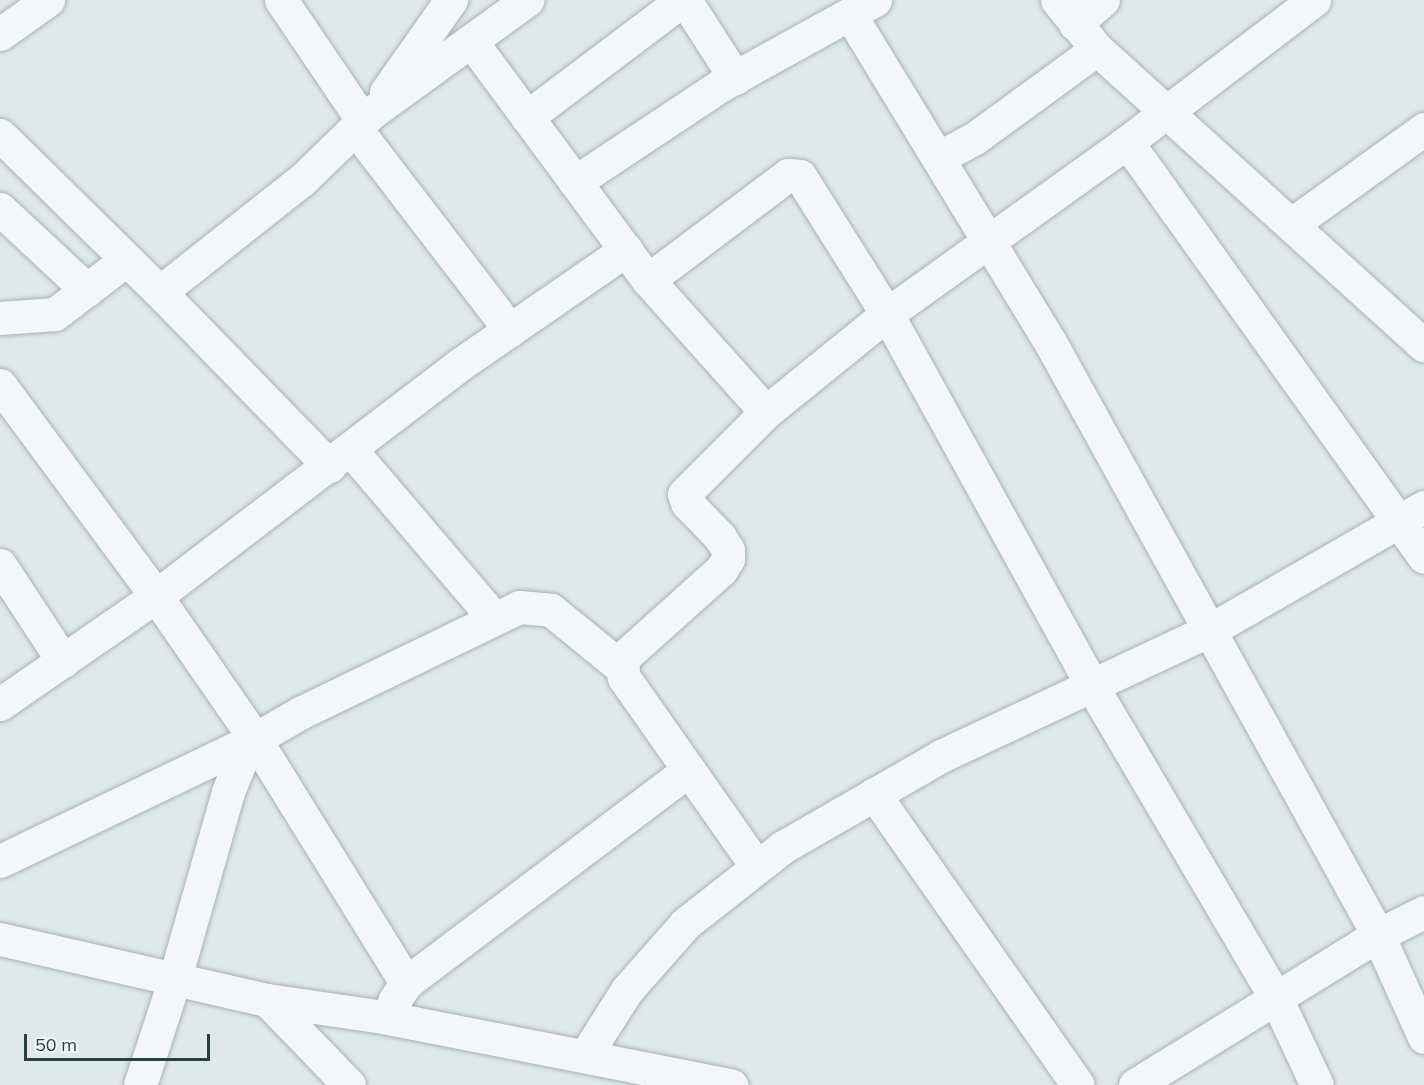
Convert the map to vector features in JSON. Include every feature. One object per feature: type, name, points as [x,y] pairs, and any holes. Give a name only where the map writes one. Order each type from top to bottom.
[{"type":"street","points":[[0,34],[48,0]]},
{"type":"street","points":[[281,0],[510,330]]},
{"type":"street","points":[[363,121],[451,0]]},
{"type":"street","points":[[160,292],[302,180],[363,121],[527,0]]},
{"type":"street","points":[[527,117],[683,0],[735,78]]},
{"type":"street","points":[[1103,0],[1066,12],[1097,49],[1169,111],[1424,345]]},
{"type":"street","points":[[758,867],[624,678],[622,668],[625,656],[721,570],[728,559],[728,550],[720,537],[684,494],[766,412],[887,314],[1127,142],[1314,0]]},
{"type":"street","points":[[575,182],[735,78],[863,8],[938,158],[1050,342],[1378,935],[1424,1037]]},
{"type":"street","points":[[471,41],[648,280],[766,412]]},
{"type":"street","points":[[938,158],[975,138],[1097,49]]},
{"type":"street","points":[[1292,224],[1424,129]]},
{"type":"street","points":[[0,135],[126,260],[340,457],[493,617]]},
{"type":"street","points":[[1127,142],[1413,514],[1424,557]]},
{"type":"street","points":[[648,280],[788,175],[800,176],[887,314],[1092,686],[1276,998],[1317,1085]]},
{"type":"street","points":[[0,209],[87,290]]},
{"type":"street","points":[[0,704],[156,596],[510,330],[626,250]]},
{"type":"street","points":[[0,318],[55,314],[126,260]]},
{"type":"street","points":[[0,385],[156,596],[255,740],[406,983]]},
{"type":"street","points":[[592,1068],[627,990],[686,923],[783,847],[941,756],[1210,630],[1413,514]]},
{"type":"street","points":[[0,565],[63,661]]},
{"type":"street","points":[[0,861],[255,740],[300,713],[493,617],[519,607],[551,610],[622,668]]},
{"type":"street","points":[[140,1085],[175,978],[228,792],[241,759],[255,740]]},
{"type":"street","points":[[383,1017],[406,983],[689,770]]},
{"type":"street","points":[[874,794],[1078,1085]]},
{"type":"street","points":[[1135,1085],[1378,935],[1424,912]]},
{"type":"street","points":[[0,939],[267,999],[383,1017],[592,1068],[731,1085]]},
{"type":"street","points":[[267,999],[349,1085]]}]
